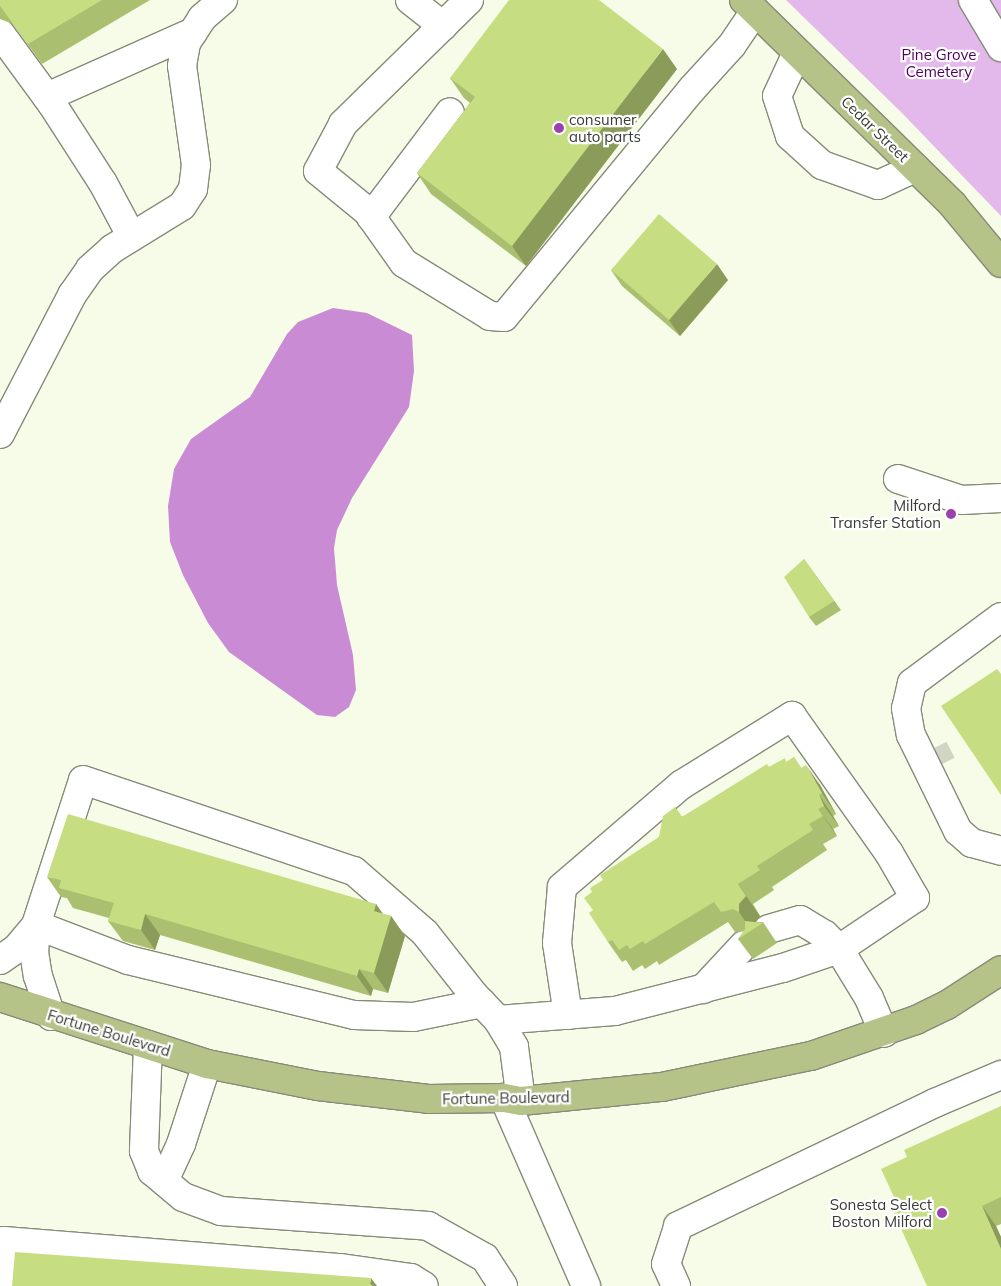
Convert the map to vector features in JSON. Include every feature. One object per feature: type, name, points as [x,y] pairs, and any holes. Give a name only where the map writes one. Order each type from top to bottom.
[{"type":"main road","name":"Cedar Street","points":[[749,6],[953,205],[1001,262]]},
{"type":"main road","name":"Fortune Boulevard","points":[[0,997],[51,1016],[207,1064],[318,1086],[428,1100],[513,1099],[600,1095],[690,1083],[785,1062],[884,1033],[947,1005],[1001,970]]},
{"type":"street","points":[[0,434],[72,294],[90,269],[132,236],[182,206],[193,190],[196,165],[182,66],[186,43],[202,18],[223,0]]},
{"type":"street","points":[[410,0],[443,26]]},
{"type":"street","points":[[469,0],[343,124],[318,171],[371,218],[404,263],[490,316],[504,317],[604,200],[692,89],[732,45],[749,6]]},
{"type":"street","points":[[973,0],[1001,47]]},
{"type":"street","points":[[0,32],[48,97],[103,183],[132,236]]},
{"type":"street","points":[[48,97],[193,32]]},
{"type":"street","points":[[797,53],[777,96],[790,136],[822,165],[878,184],[915,168]]},
{"type":"street","points":[[371,218],[450,112]]},
{"type":"street","points":[[898,479],[962,500],[1001,498]]},
{"type":"street","points":[[1001,617],[912,683],[906,708],[911,735],[958,831],[972,843],[1001,851]]},
{"type":"street","points":[[1001,639],[927,689],[921,704],[922,720],[974,830],[987,837],[1001,838]]},
{"type":"street","points":[[36,925],[128,960],[354,1016],[412,1017],[490,1012],[568,1014],[615,1011],[703,989],[839,949],[915,898],[889,853],[792,716],[681,785],[562,887],[558,943],[568,1014]]},
{"type":"street","points":[[51,1016],[38,976],[34,952],[36,925],[83,780],[354,870],[425,933],[490,1012],[514,1047],[513,1099],[586,1286]]},
{"type":"street","points":[[768,929],[800,920],[825,935],[839,949],[869,998],[884,1033]]},
{"type":"street","points":[[0,960],[18,948],[36,925]]},
{"type":"street","points":[[703,989],[744,945]]},
{"type":"street","points":[[148,1045],[144,1151],[152,1171],[183,1196],[221,1211],[428,1226],[485,1258],[503,1286]]},
{"type":"street","points":[[164,1181],[181,1144],[207,1064]]},
{"type":"street","points":[[676,1286],[666,1264],[678,1226],[1001,1074]]},
{"type":"street","points":[[1,1286],[4,1241],[341,1268],[410,1278],[424,1286]]},
{"type":"green space","name":"Pine Grove Cemetery","points":[[786,0],[1001,0],[1001,216],[902,113]]},
{"type":"shaded area","points":[[333,308],[367,313],[412,335],[414,371],[409,407],[352,498],[337,530],[334,548],[337,585],[353,655],[356,690],[349,707],[335,717],[317,715],[229,652],[208,623],[183,575],[170,542],[168,506],[174,469],[191,439],[250,397],[287,334],[298,322]]},
{"type":"building","points":[[0,0],[102,0],[28,44],[0,6]]},
{"type":"building","points":[[509,0],[599,0],[663,49],[512,246],[417,173],[475,97],[450,78]]},
{"type":"building","points":[[659,214],[717,264],[669,320],[611,270]]},
{"type":"building","points":[[804,559],[834,601],[809,617],[784,577]]},
{"type":"building","points":[[997,669],[1001,674],[1001,795],[941,706]]},
{"type":"building","points":[[794,757],[801,768],[806,765],[822,793],[819,795],[824,806],[818,809],[823,816],[809,824],[813,830],[757,866],[760,870],[738,884],[746,896],[739,904],[739,912],[733,909],[721,912],[714,902],[645,944],[643,941],[630,949],[627,945],[619,950],[612,940],[608,942],[589,913],[593,910],[584,898],[592,892],[590,888],[603,880],[600,875],[659,837],[663,816],[675,807],[682,817],[767,764],[769,767],[785,758],[786,762]]},
{"type":"building","points":[[68,814],[376,904],[374,911],[391,916],[374,973],[359,969],[357,976],[145,914],[141,930],[108,921],[114,903],[59,888],[61,880],[47,877]]},
{"type":"building","points":[[745,921],[763,923],[738,939],[745,929]]},
{"type":"building","name":"Sonesta Select Boston Milford","points":[[1001,1106],[1001,1197],[982,1206],[1001,1249],[1001,1286],[927,1286],[894,1213],[900,1210],[881,1169],[907,1157],[904,1150]]},
{"type":"building","points":[[15,1252],[371,1278],[370,1284],[373,1286],[12,1286]]},
{"type":"tunnel","points":[[934,748],[942,764]]},
{"type":"place","name":"consumer auto parts","points":[[559,128]]},
{"type":"place","name":"Milford Transfer Station","points":[[951,514]]},
{"type":"place","name":"Sonesta Select Boston Milford","points":[[942,1213]]}]
